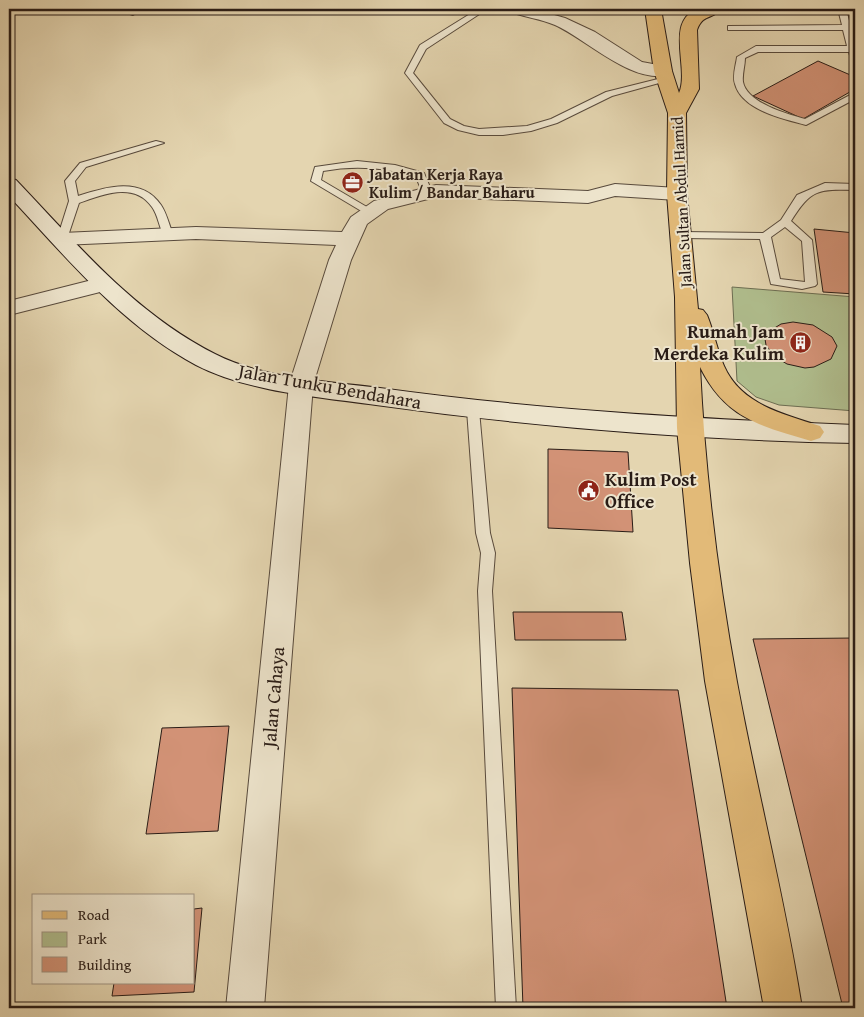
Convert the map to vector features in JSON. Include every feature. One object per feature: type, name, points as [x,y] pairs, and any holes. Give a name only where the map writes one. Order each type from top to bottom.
[{"type":"main road","name":"Jalan Sultan Abdul Hamid","points":[[653,9],[664,75],[677,113],[677,194],[686,297],[690,428],[704,563],[721,681],[783,1008]]},
{"type":"main road","points":[[677,113],[690,88],[691,68],[688,34],[691,24],[705,10],[713,9]]},
{"type":"main road","points":[[686,297],[702,331],[712,367],[725,391],[736,402],[749,409],[811,432]]},
{"type":"street","points":[[516,9],[559,21],[589,36],[620,58],[637,67],[664,75]]},
{"type":"street","name":"Jalan Tunku Bendahara","points":[[9,184],[62,239],[100,284],[158,331],[220,366],[300,385],[473,410],[690,428],[855,434]]},
{"type":"street","points":[[374,208],[427,192],[448,191],[588,197],[615,190],[677,194]]},
{"type":"street","name":"Jalan Cahaya","points":[[244,1008],[300,385],[340,260],[358,221],[374,208]]},
{"type":"street","points":[[62,239],[196,233],[350,239]]},
{"type":"street","points":[[9,308],[100,284]]},
{"type":"lane","points":[[482,9],[423,47],[409,73],[447,121],[461,128],[479,132],[528,129],[554,121],[609,94],[664,75]]},
{"type":"lane","points":[[842,9],[854,49],[855,60]]},
{"type":"lane","points":[[731,28],[847,26]]},
{"type":"lane","points":[[854,49],[756,49],[741,57],[739,84],[748,98],[773,111],[806,122],[855,96]]},
{"type":"lane","points":[[62,239],[74,202],[70,181],[83,165],[159,143]]},
{"type":"lane","points":[[374,208],[316,181],[318,169],[340,164],[395,166],[420,175],[427,192]]},
{"type":"lane","points":[[682,235],[765,236],[786,222],[801,197],[825,186],[855,187]]},
{"type":"lane","points":[[74,202],[120,187],[144,194],[157,206],[168,234]]},
{"type":"lane","points":[[765,236],[775,282],[802,286],[811,284],[808,240],[786,222]]},
{"type":"lane","points":[[473,410],[483,533],[488,553],[484,591],[506,1008]]},
{"type":"green space","points":[[732,287],[855,297],[855,411],[779,405],[756,397],[737,381]]},
{"type":"building","points":[[818,61],[855,77],[855,89],[803,119],[753,96]]},
{"type":"building","points":[[814,229],[855,233],[855,294],[823,292]]},
{"type":"building","name":"Rumah Jam Merdeka Kulim","points":[[793,322],[813,325],[832,337],[837,346],[831,359],[814,367],[805,368],[787,364],[774,356],[766,345],[765,339],[768,332],[781,324]]},
{"type":"building","name":"Kulim Post Office","points":[[548,449],[628,452],[633,532],[548,528]]},
{"type":"building","points":[[513,612],[622,612],[626,640],[515,640]]},
{"type":"building","points":[[855,638],[855,1008],[843,1008],[753,639]]},
{"type":"building","points":[[512,688],[678,690],[727,1008],[523,1008]]},
{"type":"building","points":[[229,726],[218,831],[146,834],[162,728]]},
{"type":"building","points":[[202,908],[195,982],[195,909]]},
{"type":"building","points":[[114,984],[195,984],[194,992],[112,996]]},
{"type":"place","name":"Jabatan Kerja Raya Kulim / Bandar Baharu","points":[[353,183]]},
{"type":"place","name":"Rumah Jam Merdeka Kulim","points":[[800,342]]},
{"type":"place","name":"Kulim Post Office","points":[[589,490]]}]
